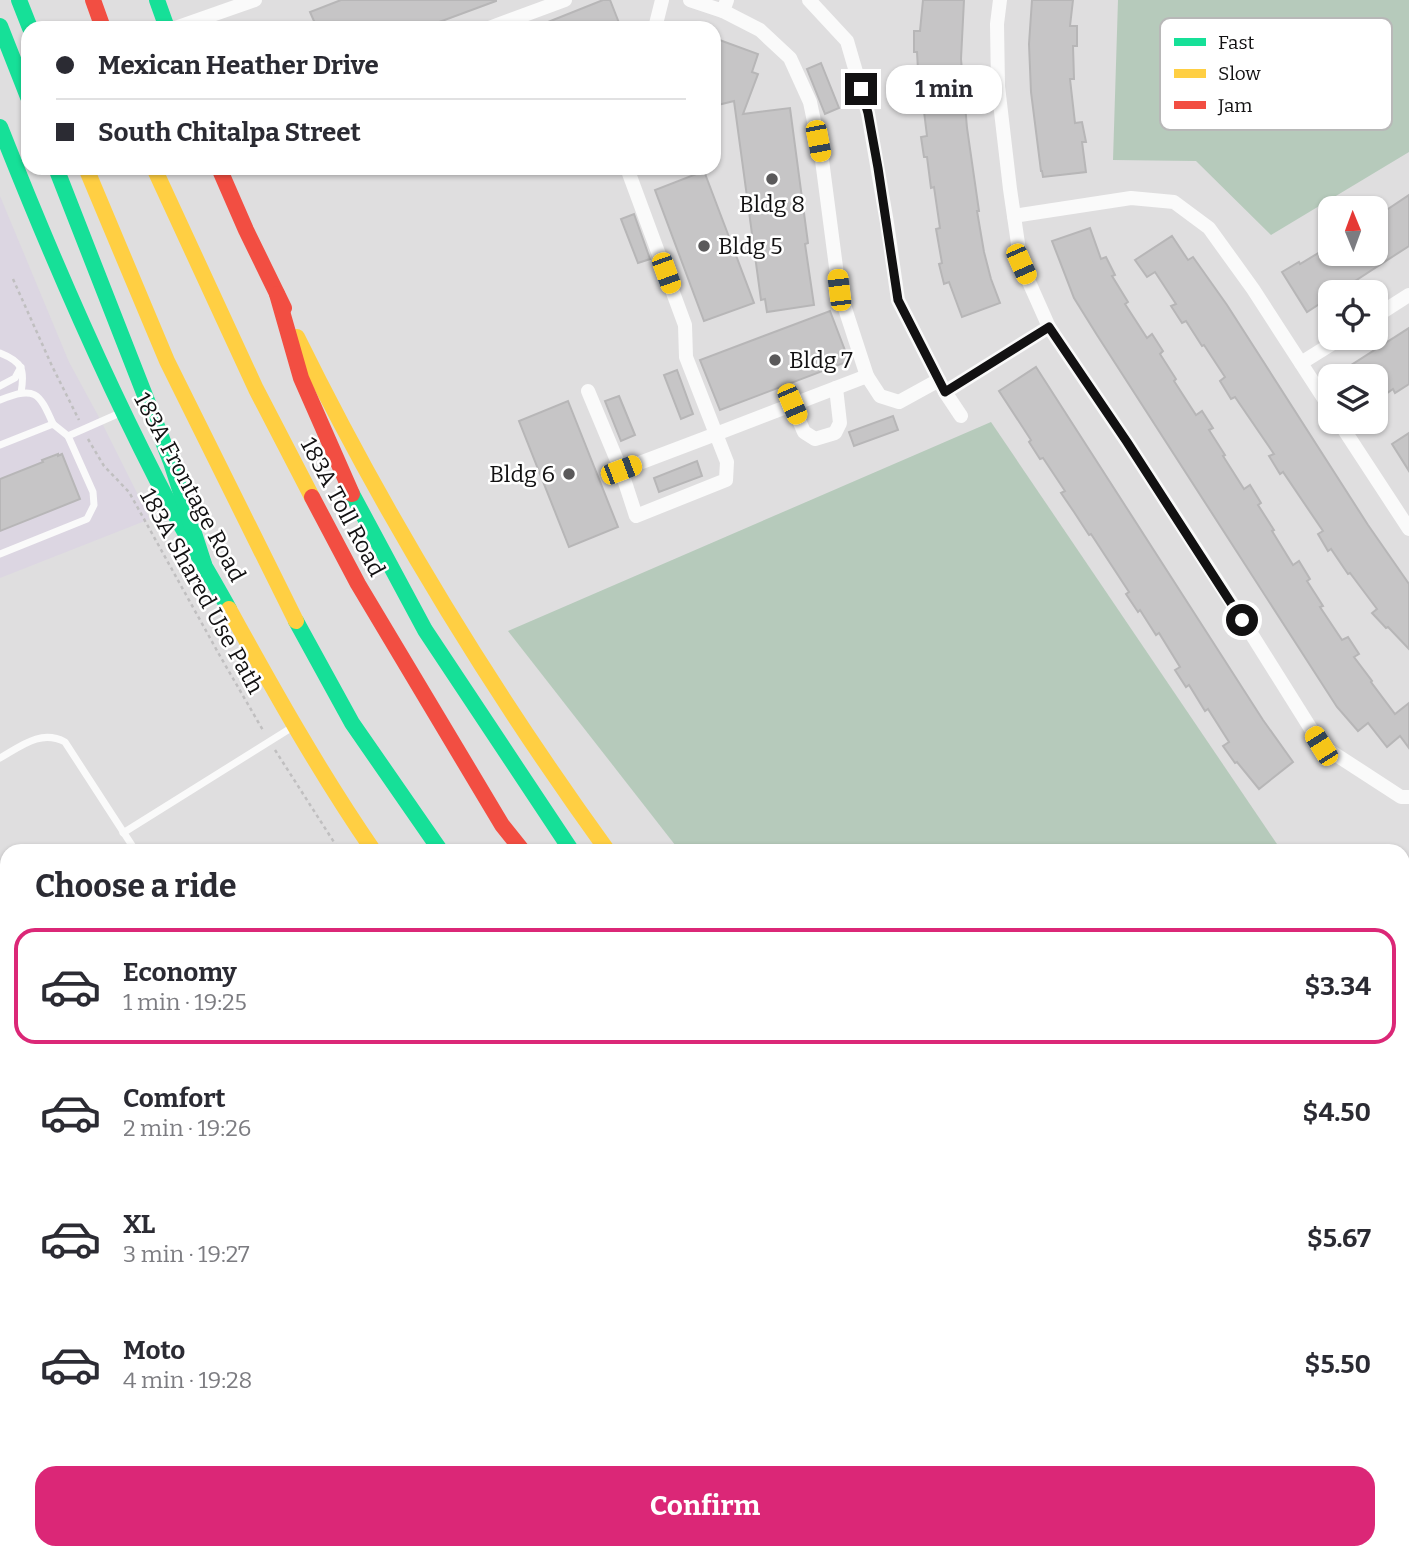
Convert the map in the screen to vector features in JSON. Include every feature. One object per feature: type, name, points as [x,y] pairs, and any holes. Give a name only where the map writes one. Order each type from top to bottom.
[{"type":"main road","points":[[19,0],[27,21]]},
{"type":"main road","points":[[93,0],[100,21]]},
{"type":"main road","points":[[157,0],[164,21]]},
{"type":"main road","points":[[0,26],[21,79]]},
{"type":"main road","name":"183A Frontage Road","points":[[0,127],[47,245],[171,507],[295,726],[369,844]]},
{"type":"main road","points":[[59,175],[171,462],[204,564]]},
{"type":"main road","points":[[89,175],[167,361],[292,612],[352,723],[435,844]]},
{"type":"main road","name":"183A Toll Road","points":[[157,175],[256,389],[358,584],[502,825],[517,844]]},
{"type":"main road","points":[[222,175],[300,342],[364,465],[502,698],[603,844]]},
{"type":"main road","points":[[277,294],[302,378],[349,488],[425,630],[567,844]]},
{"type":"street","points":[[195,21],[255,0]]},
{"type":"street","points":[[508,21],[565,0]]},
{"type":"street","points":[[657,21],[662,0]]},
{"type":"street","points":[[690,0],[725,5],[760,30],[790,58],[810,102],[822,160],[839,290],[867,376],[880,397],[899,402],[942,386],[1049,327]]},
{"type":"street","points":[[809,0],[847,41],[868,113],[898,300],[942,386],[961,416]]},
{"type":"street","points":[[1000,0],[999,86],[1021,264],[1049,327],[1127,442],[1321,746],[1401,797],[1409,797]]},
{"type":"street","points":[[588,391],[621,470],[636,516],[726,480],[727,463],[686,357],[685,325],[630,175]]},
{"type":"street","points":[[1014,216],[1131,198],[1174,202],[1209,228],[1253,289],[1318,389]]},
{"type":"street","points":[[1388,308],[1409,295]]},
{"type":"street","points":[[1301,363],[1322,350]]},
{"type":"street","points":[[621,470],[867,376]]},
{"type":"street","points":[[792,404],[804,432],[815,439],[835,433],[840,423],[836,388]]},
{"type":"street","points":[[1347,434],[1408,526]]},
{"type":"lane","points":[[0,354],[17,362],[21,367],[22,393]]},
{"type":"lane","points":[[0,386],[15,378],[21,367]]},
{"type":"lane","points":[[0,400],[18,393],[31,394],[42,400],[53,424],[68,436],[93,492],[94,505],[87,519],[0,554]]},
{"type":"lane","points":[[68,436],[124,411]]},
{"type":"lane","points":[[0,445],[53,424]]},
{"type":"lane","points":[[123,833],[295,726]]},
{"type":"lane","points":[[0,758],[42,737],[56,737],[65,742],[131,844]]},
{"type":"path","points":[[13,279],[78,418]]},
{"type":"path","name":"183A Shared Use Path","points":[[87,436],[104,466],[129,492],[263,730]]},
{"type":"path","points":[[275,750],[335,844]]},
{"type":"shaded area","points":[[0,196],[69,362],[150,519],[0,578]]},
{"type":"green space","points":[[1118,0],[1409,0],[1409,152],[1336,196],[1318,196],[1318,207],[1271,235],[1196,161],[1113,160]]},
{"type":"green space","points":[[991,422],[1277,844],[674,844],[508,631]]},
{"type":"building","points":[[341,0],[496,0],[442,21],[314,21],[310,12]]},
{"type":"building","points":[[603,0],[610,0],[618,21],[550,21]]},
{"type":"building","points":[[923,0],[964,0],[961,59],[967,128],[984,252],[1000,303],[962,317],[949,282],[944,284],[939,264],[942,263],[936,229],[940,228],[934,187],[931,188],[921,137],[927,136],[919,87],[917,52],[914,52],[914,31],[920,31]]},
{"type":"building","points":[[1032,0],[1073,0],[1070,26],[1077,26],[1077,46],[1073,46],[1074,79],[1070,79],[1075,123],[1082,122],[1086,142],[1082,142],[1086,172],[1043,177],[1041,171],[1031,92],[1029,44]]},
{"type":"building","points":[[721,41],[758,54],[752,72],[758,74],[743,114],[790,108],[814,305],[767,312],[765,299],[761,300],[734,101],[721,104]]},
{"type":"building","points":[[821,63],[839,108],[825,114],[807,69]]},
{"type":"building","name":"Bldg 5","points":[[694,175],[706,175],[754,303],[704,321],[655,190]]},
{"type":"building","points":[[1409,195],[1409,246],[1388,260],[1388,209]]},
{"type":"building","points":[[634,214],[650,259],[638,263],[621,219]]},
{"type":"building","points":[[1090,228],[1101,259],[1106,257],[1115,275],[1112,276],[1128,302],[1125,304],[1147,338],[1152,334],[1163,351],[1160,354],[1196,415],[1202,411],[1213,428],[1209,430],[1244,489],[1250,485],[1261,503],[1258,505],[1274,530],[1272,531],[1293,565],[1299,561],[1310,579],[1307,581],[1323,606],[1320,607],[1342,640],[1348,637],[1359,654],[1354,657],[1395,714],[1409,703],[1409,748],[1400,736],[1387,747],[1368,723],[1358,731],[1337,707],[1074,298],[1052,241]]},
{"type":"building","points":[[1172,236],[1188,260],[1193,257],[1227,305],[1368,525],[1409,584],[1409,649],[1372,613],[1377,609],[1331,549],[1328,551],[1318,534],[1323,531],[1283,472],[1280,474],[1269,456],[1274,454],[1235,397],[1231,399],[1220,381],[1225,377],[1204,345],[1202,346],[1186,321],[1182,323],[1171,306],[1176,304],[1155,272],[1147,277],[1135,260]]},
{"type":"building","points":[[1318,253],[1318,266],[1378,266],[1357,280],[1318,280],[1318,305],[1307,312],[1282,272],[1299,262],[1300,264]]},
{"type":"building","name":"Bldg 7","points":[[830,311],[849,361],[720,410],[700,360]]},
{"type":"building","points":[[1409,328],[1409,384],[1395,393],[1393,389],[1388,393],[1388,364],[1353,364],[1375,350],[1388,350],[1388,341]]},
{"type":"building","points":[[1036,367],[1263,720],[1293,762],[1259,789],[1223,746],[1229,742],[1208,709],[1205,711],[1189,685],[1186,687],[1175,670],[1180,667],[1159,633],[1156,635],[1126,594],[1129,592],[1061,493],[1065,491],[1043,458],[1040,459],[1029,442],[1031,440],[999,391]]},
{"type":"building","points":[[677,370],[693,414],[681,419],[664,375]]},
{"type":"building","points":[[619,396],[635,435],[621,441],[605,401]]},
{"type":"building","name":"Bldg 6","points":[[568,401],[618,527],[569,547],[519,421]]},
{"type":"building","points":[[893,416],[898,430],[854,446],[849,432]]},
{"type":"building","points":[[1409,433],[1409,471],[1392,444]]},
{"type":"building","points":[[62,454],[80,499],[0,531],[0,479]]},
{"type":"building","points":[[697,461],[702,476],[659,492],[654,478]]},
{"type":"traffic: fast","points":[[19,0],[27,21]]},
{"type":"traffic: fast","points":[[157,0],[164,21]]},
{"type":"traffic: fast","points":[[0,26],[21,79]]},
{"type":"traffic: fast","points":[[0,127],[59,271],[124,414],[171,507],[229,609]]},
{"type":"traffic: fast","points":[[59,175],[171,462],[204,564]]},
{"type":"traffic: fast","points":[[352,494],[425,630],[567,844]]},
{"type":"traffic: fast","points":[[296,621],[352,723],[436,844]]},
{"type":"traffic: slow","points":[[89,175],[167,361],[296,621]]},
{"type":"traffic: slow","points":[[157,175],[256,389],[312,497]]},
{"type":"traffic: slow","points":[[297,337],[366,470],[441,600],[522,727],[603,844]]},
{"type":"traffic: slow","points":[[229,609],[316,762],[369,844]]},
{"type":"traffic: jam","points":[[93,0],[100,21]]},
{"type":"traffic: jam","points":[[222,175],[284,308]]},
{"type":"traffic: jam","points":[[277,294],[301,378],[352,494]]},
{"type":"traffic: jam","points":[[312,497],[358,584],[502,825],[517,844]]},
{"type":"place","name":"Bldg 8","points":[[772,179]]},
{"type":"place","name":"Bldg 5","points":[[704,246]]},
{"type":"place","name":"Bldg 7","points":[[775,360]]},
{"type":"place","name":"Bldg 6","points":[[569,474]]},
{"type":"route","points":[[861,89],[878,168],[898,300],[945,392],[1049,327],[1242,620]]}]
